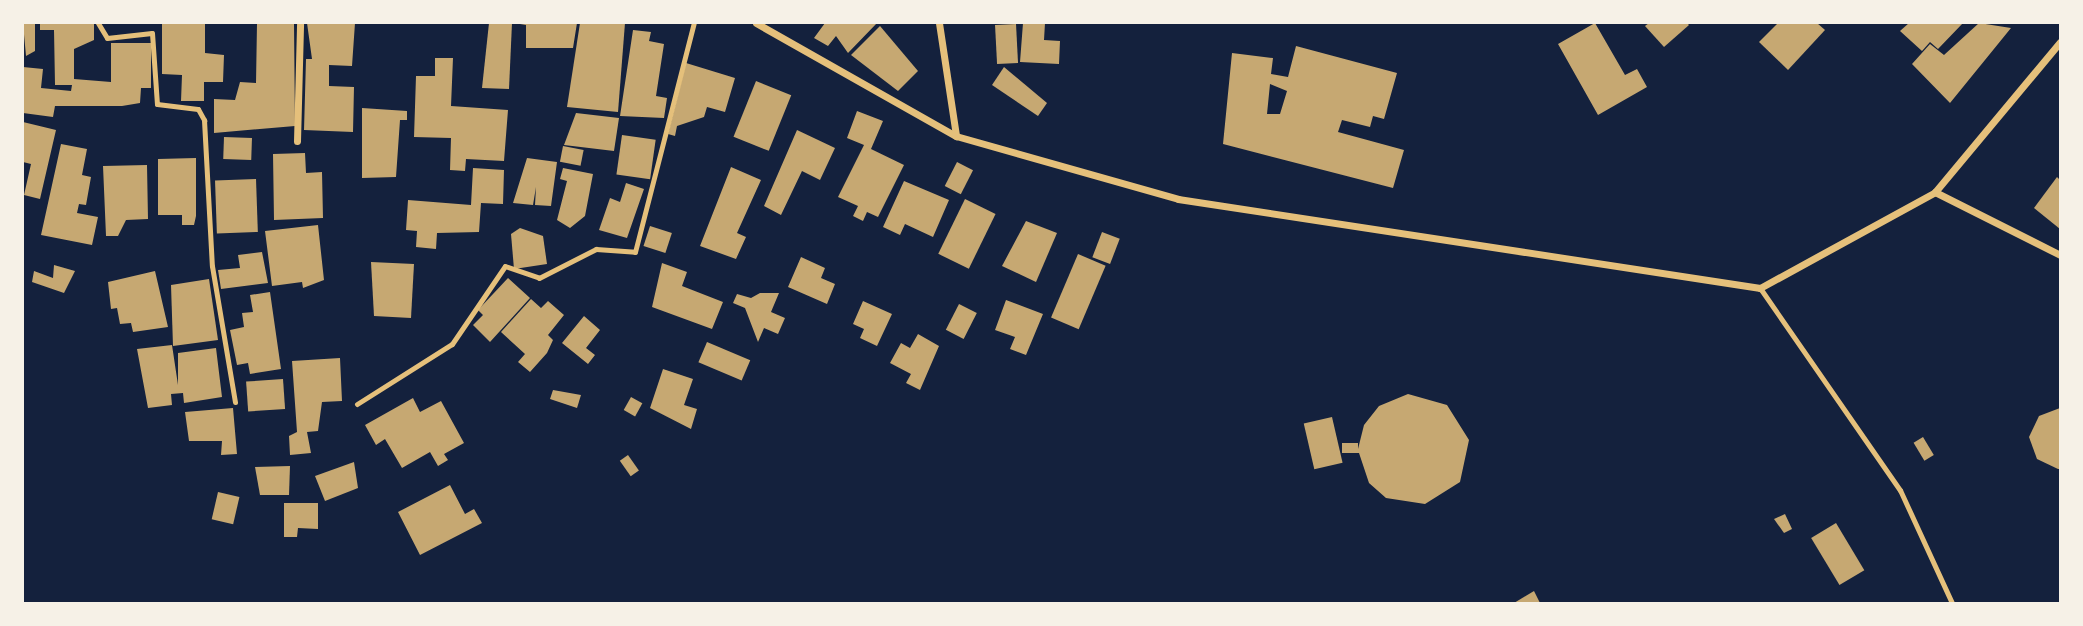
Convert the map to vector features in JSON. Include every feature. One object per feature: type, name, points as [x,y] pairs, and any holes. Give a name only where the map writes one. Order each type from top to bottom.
[{"type":"street","points":[[297,141],[300,23]]},
{"type":"street","points":[[756,23],[956,136],[1178,199],[1760,288],[1935,192],[2060,42]]},
{"type":"street","points":[[939,23],[956,136]]},
{"type":"street","points":[[1935,192],[2060,255]]},
{"type":"lane","points":[[98,23],[107,38],[152,33],[157,104],[198,108],[204,120],[212,266],[235,402]]},
{"type":"lane","points":[[357,404],[452,344],[505,266],[539,278],[596,249],[635,251],[694,23]]},
{"type":"lane","points":[[1760,288],[1900,489],[1951,603]]},
{"type":"building","points":[[40,23],[94,23],[94,40],[74,49],[74,79],[111,82],[111,43],[151,43],[151,88],[141,88],[140,103],[122,106],[55,106],[53,117],[23,113],[23,67],[43,69],[41,88],[71,91],[72,85],[55,85],[54,30],[40,30]]},
{"type":"building","points":[[162,23],[205,23],[205,53],[224,55],[223,82],[204,82],[204,101],[181,101],[182,75],[162,74]]},
{"type":"building","points":[[257,23],[294,23],[295,126],[214,133],[214,99],[235,100],[240,82],[256,83]]},
{"type":"building","points":[[307,23],[355,23],[352,66],[329,65],[329,86],[354,87],[353,132],[304,130],[306,59],[312,59]]},
{"type":"building","points":[[489,23],[512,23],[509,89],[482,88]]},
{"type":"building","points":[[514,23],[577,23],[573,48],[526,48],[526,25]]},
{"type":"building","points":[[580,23],[625,23],[618,112],[567,107]]},
{"type":"building","points":[[825,23],[877,23],[848,53],[836,36],[828,46],[814,38]]},
{"type":"building","points":[[1023,23],[1045,23],[1044,40],[1060,41],[1059,64],[1020,62]]},
{"type":"building","points":[[1595,23],[1625,75],[1637,69],[1647,87],[1598,115],[1558,44]]},
{"type":"building","points":[[1649,23],[1689,25],[1664,47],[1645,26]]},
{"type":"building","points":[[1778,23],[1817,23],[1825,30],[1788,70],[1759,42]]},
{"type":"building","points":[[1909,23],[1963,23],[1938,49],[1930,42],[1922,51],[1900,31]]},
{"type":"building","points":[[1979,23],[2011,28],[1950,103],[1912,64],[1930,44],[1944,55]]},
{"type":"building","points":[[23,24],[35,24],[35,51],[26,56]]},
{"type":"building","points":[[1016,24],[1018,63],[997,64],[995,25]]},
{"type":"building","points":[[880,26],[918,71],[898,91],[851,55]]},
{"type":"building","points":[[633,30],[651,32],[649,41],[664,44],[656,96],[667,98],[664,118],[620,116]]},
{"type":"building","points":[[1296,46],[1397,73],[1384,119],[1373,116],[1370,127],[1342,120],[1338,132],[1404,150],[1393,188],[1223,144],[1232,53],[1273,58],[1271,74],[1288,77]],"holes":[[[1270,84],[1287,91],[1280,114],[1267,114]]]},
{"type":"building","points":[[435,58],[453,58],[451,106],[508,110],[504,161],[466,159],[465,171],[450,170],[451,138],[414,137],[416,76],[435,76]]},
{"type":"building","points":[[686,63],[735,78],[725,112],[707,107],[704,117],[677,126],[675,136],[668,134]]},
{"type":"building","points":[[1004,67],[1047,103],[1038,116],[992,85]]},
{"type":"building","points":[[756,81],[791,95],[769,151],[734,137]]},
{"type":"building","points":[[362,108],[407,111],[407,120],[400,120],[396,177],[362,178]]},
{"type":"building","points":[[857,111],[883,121],[871,149],[904,165],[878,217],[867,212],[863,221],[853,216],[858,206],[838,197],[864,145],[847,138]]},
{"type":"building","points":[[576,113],[619,118],[614,151],[564,145]]},
{"type":"building","points":[[23,122],[56,130],[40,199],[24,195],[31,164],[23,162]]},
{"type":"building","points":[[797,130],[835,148],[820,180],[802,171],[781,215],[764,206]]},
{"type":"building","points":[[622,135],[656,140],[650,179],[616,175]]},
{"type":"building","points":[[224,137],[252,138],[251,160],[223,159]]},
{"type":"building","points":[[61,144],[87,149],[82,175],[91,177],[86,205],[79,204],[77,213],[98,217],[92,245],[41,235]]},
{"type":"building","points":[[563,146],[584,150],[581,166],[560,162]]},
{"type":"building","points":[[305,153],[306,173],[322,172],[323,218],[274,220],[273,154]]},
{"type":"building","points":[[196,158],[194,225],[182,225],[182,215],[158,215],[158,159]]},
{"type":"building","points":[[527,158],[557,162],[551,206],[535,205],[536,187],[533,205],[513,203]]},
{"type":"building","points":[[957,162],[973,170],[961,194],[945,186]]},
{"type":"building","points":[[147,165],[148,219],[126,220],[118,236],[106,236],[103,166]]},
{"type":"building","points":[[731,167],[761,180],[737,233],[746,237],[736,259],[700,246]]},
{"type":"building","points":[[473,168],[504,170],[503,204],[481,203],[479,232],[437,233],[436,249],[416,247],[417,231],[406,230],[408,200],[471,205]]},
{"type":"building","points":[[563,168],[593,174],[585,216],[570,228],[557,220],[567,181],[560,179]]},
{"type":"building","points":[[2057,177],[2060,180],[2060,229],[2034,208]]},
{"type":"building","points":[[256,179],[258,232],[217,233],[215,180]]},
{"type":"building","points":[[904,181],[949,200],[933,237],[905,224],[900,235],[883,227]]},
{"type":"building","points":[[626,183],[644,189],[627,238],[599,230],[610,198],[620,202]]},
{"type":"building","points":[[965,199],[996,214],[969,269],[938,254]]},
{"type":"building","points":[[1026,221],[1057,233],[1036,282],[1002,266]]},
{"type":"building","points":[[318,225],[324,280],[303,288],[302,282],[272,286],[265,231]]},
{"type":"building","points":[[650,226],[672,233],[665,253],[644,246]]},
{"type":"building","points":[[520,228],[543,236],[547,264],[514,269],[511,234]]},
{"type":"building","points":[[1102,232],[1120,239],[1110,264],[1092,257]]},
{"type":"building","points":[[262,252],[268,283],[221,289],[218,270],[240,268],[238,255]]},
{"type":"building","points":[[1078,254],[1106,266],[1079,329],[1051,318]]},
{"type":"building","points":[[801,257],[825,268],[821,278],[835,284],[827,304],[788,287]]},
{"type":"building","points":[[371,262],[414,264],[411,318],[374,316]]},
{"type":"building","points":[[662,263],[687,272],[682,286],[723,302],[712,329],[652,307]]},
{"type":"building","points":[[54,265],[75,271],[64,293],[32,282],[34,271],[53,278]]},
{"type":"building","points":[[155,271],[168,327],[133,332],[131,323],[120,324],[117,308],[111,309],[108,282]]},
{"type":"building","points":[[508,278],[530,298],[490,342],[473,325],[483,315],[478,310]]},
{"type":"building","points":[[209,279],[218,340],[173,346],[171,285]]},
{"type":"building","points":[[270,292],[281,369],[250,374],[248,363],[237,365],[230,330],[244,327],[242,313],[253,312],[250,295]]},
{"type":"building","points":[[760,293],[779,293],[771,312],[785,318],[778,334],[764,328],[758,342],[745,308],[733,303],[737,294],[751,298]]},
{"type":"building","points":[[531,299],[541,308],[548,301],[564,315],[548,335],[553,340],[547,353],[530,372],[518,362],[525,354],[501,332]]},
{"type":"building","points":[[1006,300],[1043,314],[1026,355],[1010,349],[1015,337],[995,330]]},
{"type":"building","points":[[863,301],[892,314],[877,346],[860,338],[864,329],[853,324]]},
{"type":"building","points":[[959,304],[977,313],[964,339],[946,330]]},
{"type":"building","points":[[584,316],[600,330],[586,348],[595,355],[588,364],[562,343]]},
{"type":"building","points":[[918,334],[939,346],[920,390],[906,383],[911,374],[890,363],[901,343],[910,348]]},
{"type":"building","points":[[707,342],[750,360],[742,381],[698,362]]},
{"type":"building","points":[[172,345],[178,385],[178,353],[216,348],[222,397],[184,403],[183,393],[171,394],[172,405],[148,408],[137,349]]},
{"type":"building","points":[[340,358],[342,401],[322,402],[318,431],[307,432],[311,453],[290,455],[289,436],[297,432],[292,361]]},
{"type":"building","points":[[663,369],[693,379],[684,405],[697,409],[691,429],[650,408]]},
{"type":"building","points":[[283,379],[285,409],[248,412],[246,382]]},
{"type":"building","points":[[553,390],[581,395],[577,408],[550,399]]},
{"type":"building","points":[[1408,394],[1447,405],[1469,440],[1460,482],[1425,504],[1386,498],[1369,483],[1359,453],[1342,453],[1342,443],[1358,443],[1358,449],[1364,425],[1379,406]]},
{"type":"building","points":[[631,397],[642,403],[635,416],[624,410]]},
{"type":"building","points":[[413,398],[420,412],[441,401],[464,443],[444,454],[448,460],[438,466],[430,452],[402,468],[385,439],[376,445],[365,425]]},
{"type":"building","points":[[233,408],[237,454],[221,455],[222,441],[189,441],[185,412]]},
{"type":"building","points":[[2060,408],[2058,469],[2037,459],[2029,437],[2039,416]]},
{"type":"building","points":[[1332,417],[1343,463],[1314,469],[1304,424]]},
{"type":"building","points":[[1923,437],[1934,455],[1924,461],[1914,443]]},
{"type":"building","points":[[628,455],[639,471],[631,476],[620,461]]},
{"type":"building","points":[[354,462],[358,488],[325,501],[315,476]]},
{"type":"building","points":[[290,466],[289,495],[260,495],[255,467]]},
{"type":"building","points":[[450,485],[465,514],[474,509],[482,523],[420,555],[398,512]]},
{"type":"building","points":[[218,492],[239,497],[233,524],[212,519]]},
{"type":"building","points":[[284,503],[318,503],[318,529],[298,528],[297,537],[284,537]]},
{"type":"building","points":[[1785,514],[1792,529],[1784,533],[1774,519]]},
{"type":"building","points":[[1836,523],[1864,570],[1839,585],[1811,538]]},
{"type":"building","points":[[1534,591],[1540,603],[1514,603]]}]
